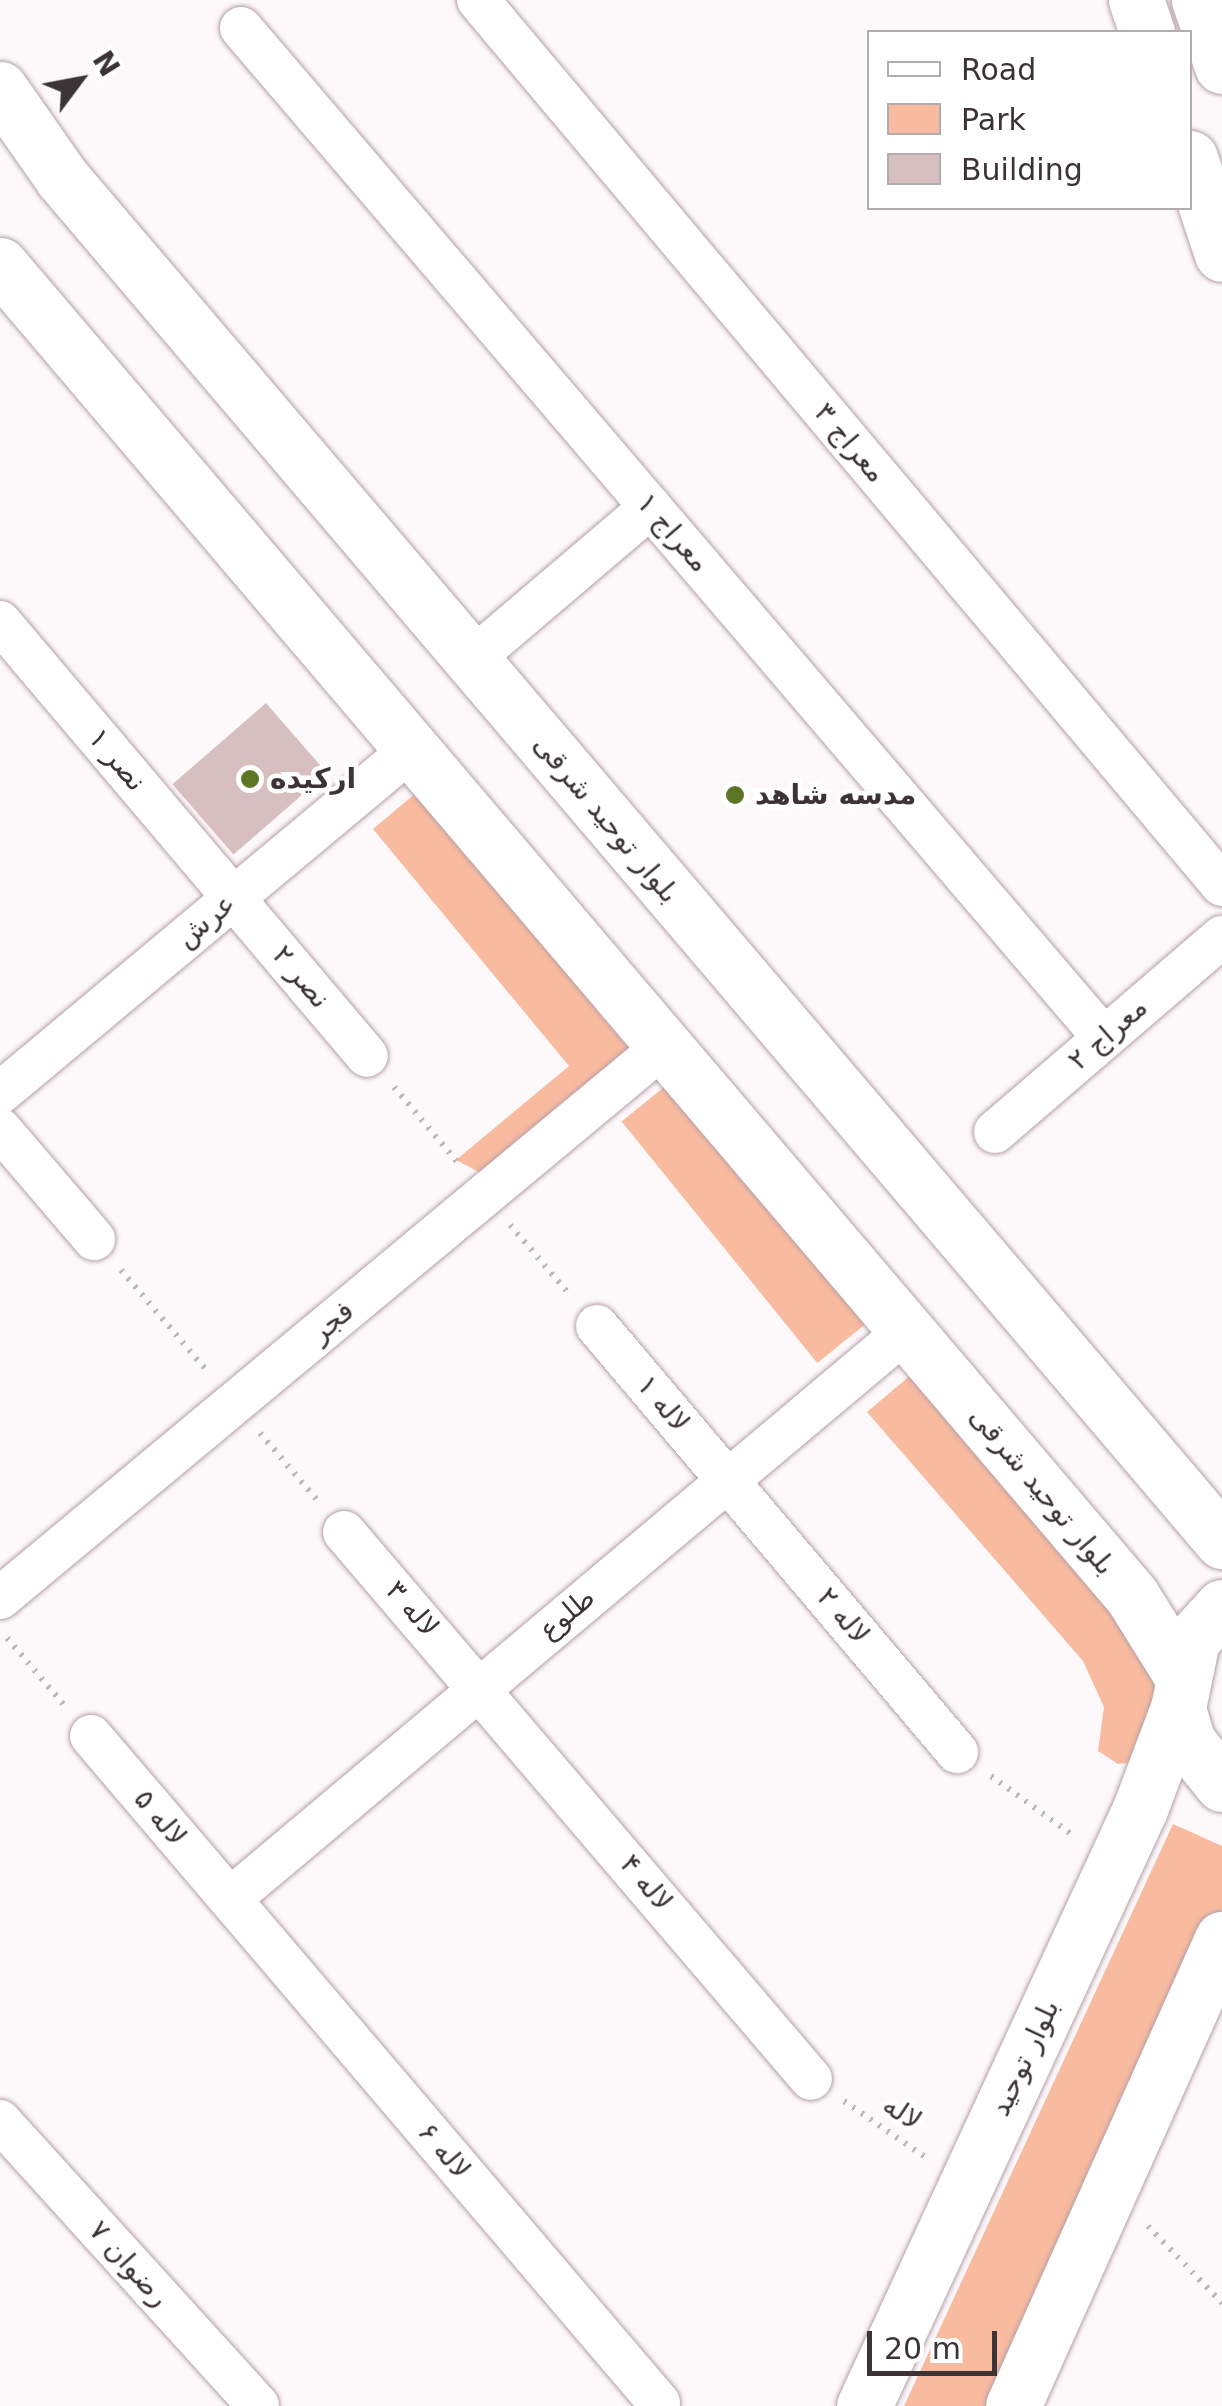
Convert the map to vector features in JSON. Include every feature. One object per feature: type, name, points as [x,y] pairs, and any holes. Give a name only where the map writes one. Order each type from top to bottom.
[{"type":"street","name":"معراج ۳","points":[[478,0],[1222,886]]},
{"type":"street","points":[[1136,0],[1146,30]]},
{"type":"street","points":[[1200,0],[1222,66]]},
{"type":"street","name":"معراج ۱","points":[[241,28],[1104,1038]]},
{"type":"street","name":"بلوار توحید شرقی","points":[[0,89],[62,178],[1222,1542]]},
{"type":"street","points":[[1192,164],[1222,254]]},
{"type":"street","name":"بلوار توحید شرقی","points":[[0,265],[1132,1596],[1179,1690],[1188,1742],[1222,1784]]},
{"type":"street","points":[[472,660],[650,507]]},
{"type":"street","name":"نصر ۱","points":[[0,622],[234,898]]},
{"type":"street","name":"عرش","points":[[0,1093],[412,749]]},
{"type":"street","name":"نصر ۲","points":[[234,898],[367,1056]]},
{"type":"street","points":[[1104,1038],[1222,937]]},
{"type":"street","name":"معراج ۲","points":[[1104,1038],[995,1132],[1222,937]]},
{"type":"street","name":"فجر","points":[[0,1598],[664,1046]]},
{"type":"street","points":[[0,1129],[94,1240]]},
{"type":"street","name":"لاله ۱","points":[[597,1326],[728,1481]]},
{"type":"street","name":"طلوع","points":[[230,1900],[906,1331]]},
{"type":"street","name":"لاله ۲","points":[[728,1481],[958,1752]]},
{"type":"street","name":"لاله ۳","points":[[344,1532],[480,1688]]},
{"type":"street","name":"بلوار توحید","points":[[864,2406],[1114,1865],[1179,1690],[1192,1640],[1222,1607]]},
{"type":"street","name":"لاله ۴","points":[[480,1688],[811,2079]]},
{"type":"street","name":"لاله ۵","points":[[91,1736],[230,1900]]},
{"type":"street","name":"لاله ۶","points":[[230,1900],[659,2403]]},
{"type":"street","points":[[1013,2406],[1108,2186],[1222,1939]]},
{"type":"street","name":"رضوان ۷","points":[[0,2121],[258,2406]]},
{"type":"path","points":[[0,1629],[91,1736]]},
{"type":"path","points":[[958,1752],[1114,1865]]},
{"type":"path","name":"لاله","points":[[811,2079],[966,2185]]},
{"type":"path","points":[[1108,2186],[1222,2303]]},
{"type":"green space","points":[[416,793],[631,1051],[483,1174],[456,1160],[569,1066],[373,829]]},
{"type":"green space","points":[[669,1083],[865,1325],[817,1363],[622,1121]]},
{"type":"green space","points":[[912,1374],[1102,1588],[1159,1690],[1141,1761],[1118,1764],[1098,1751],[1104,1707],[1083,1661],[867,1412]]},
{"type":"green space","points":[[1173,1824],[1222,1846],[1222,1908],[997,2406],[904,2406]]},
{"type":"building","name":"ارکیده","points":[[266,703],[327,773],[233,855],[172,784]]},
{"type":"place","name":"ارکیده","points":[[250,779]]},
{"type":"place","name":"مدسه شاهد","points":[[735,795]]}]
